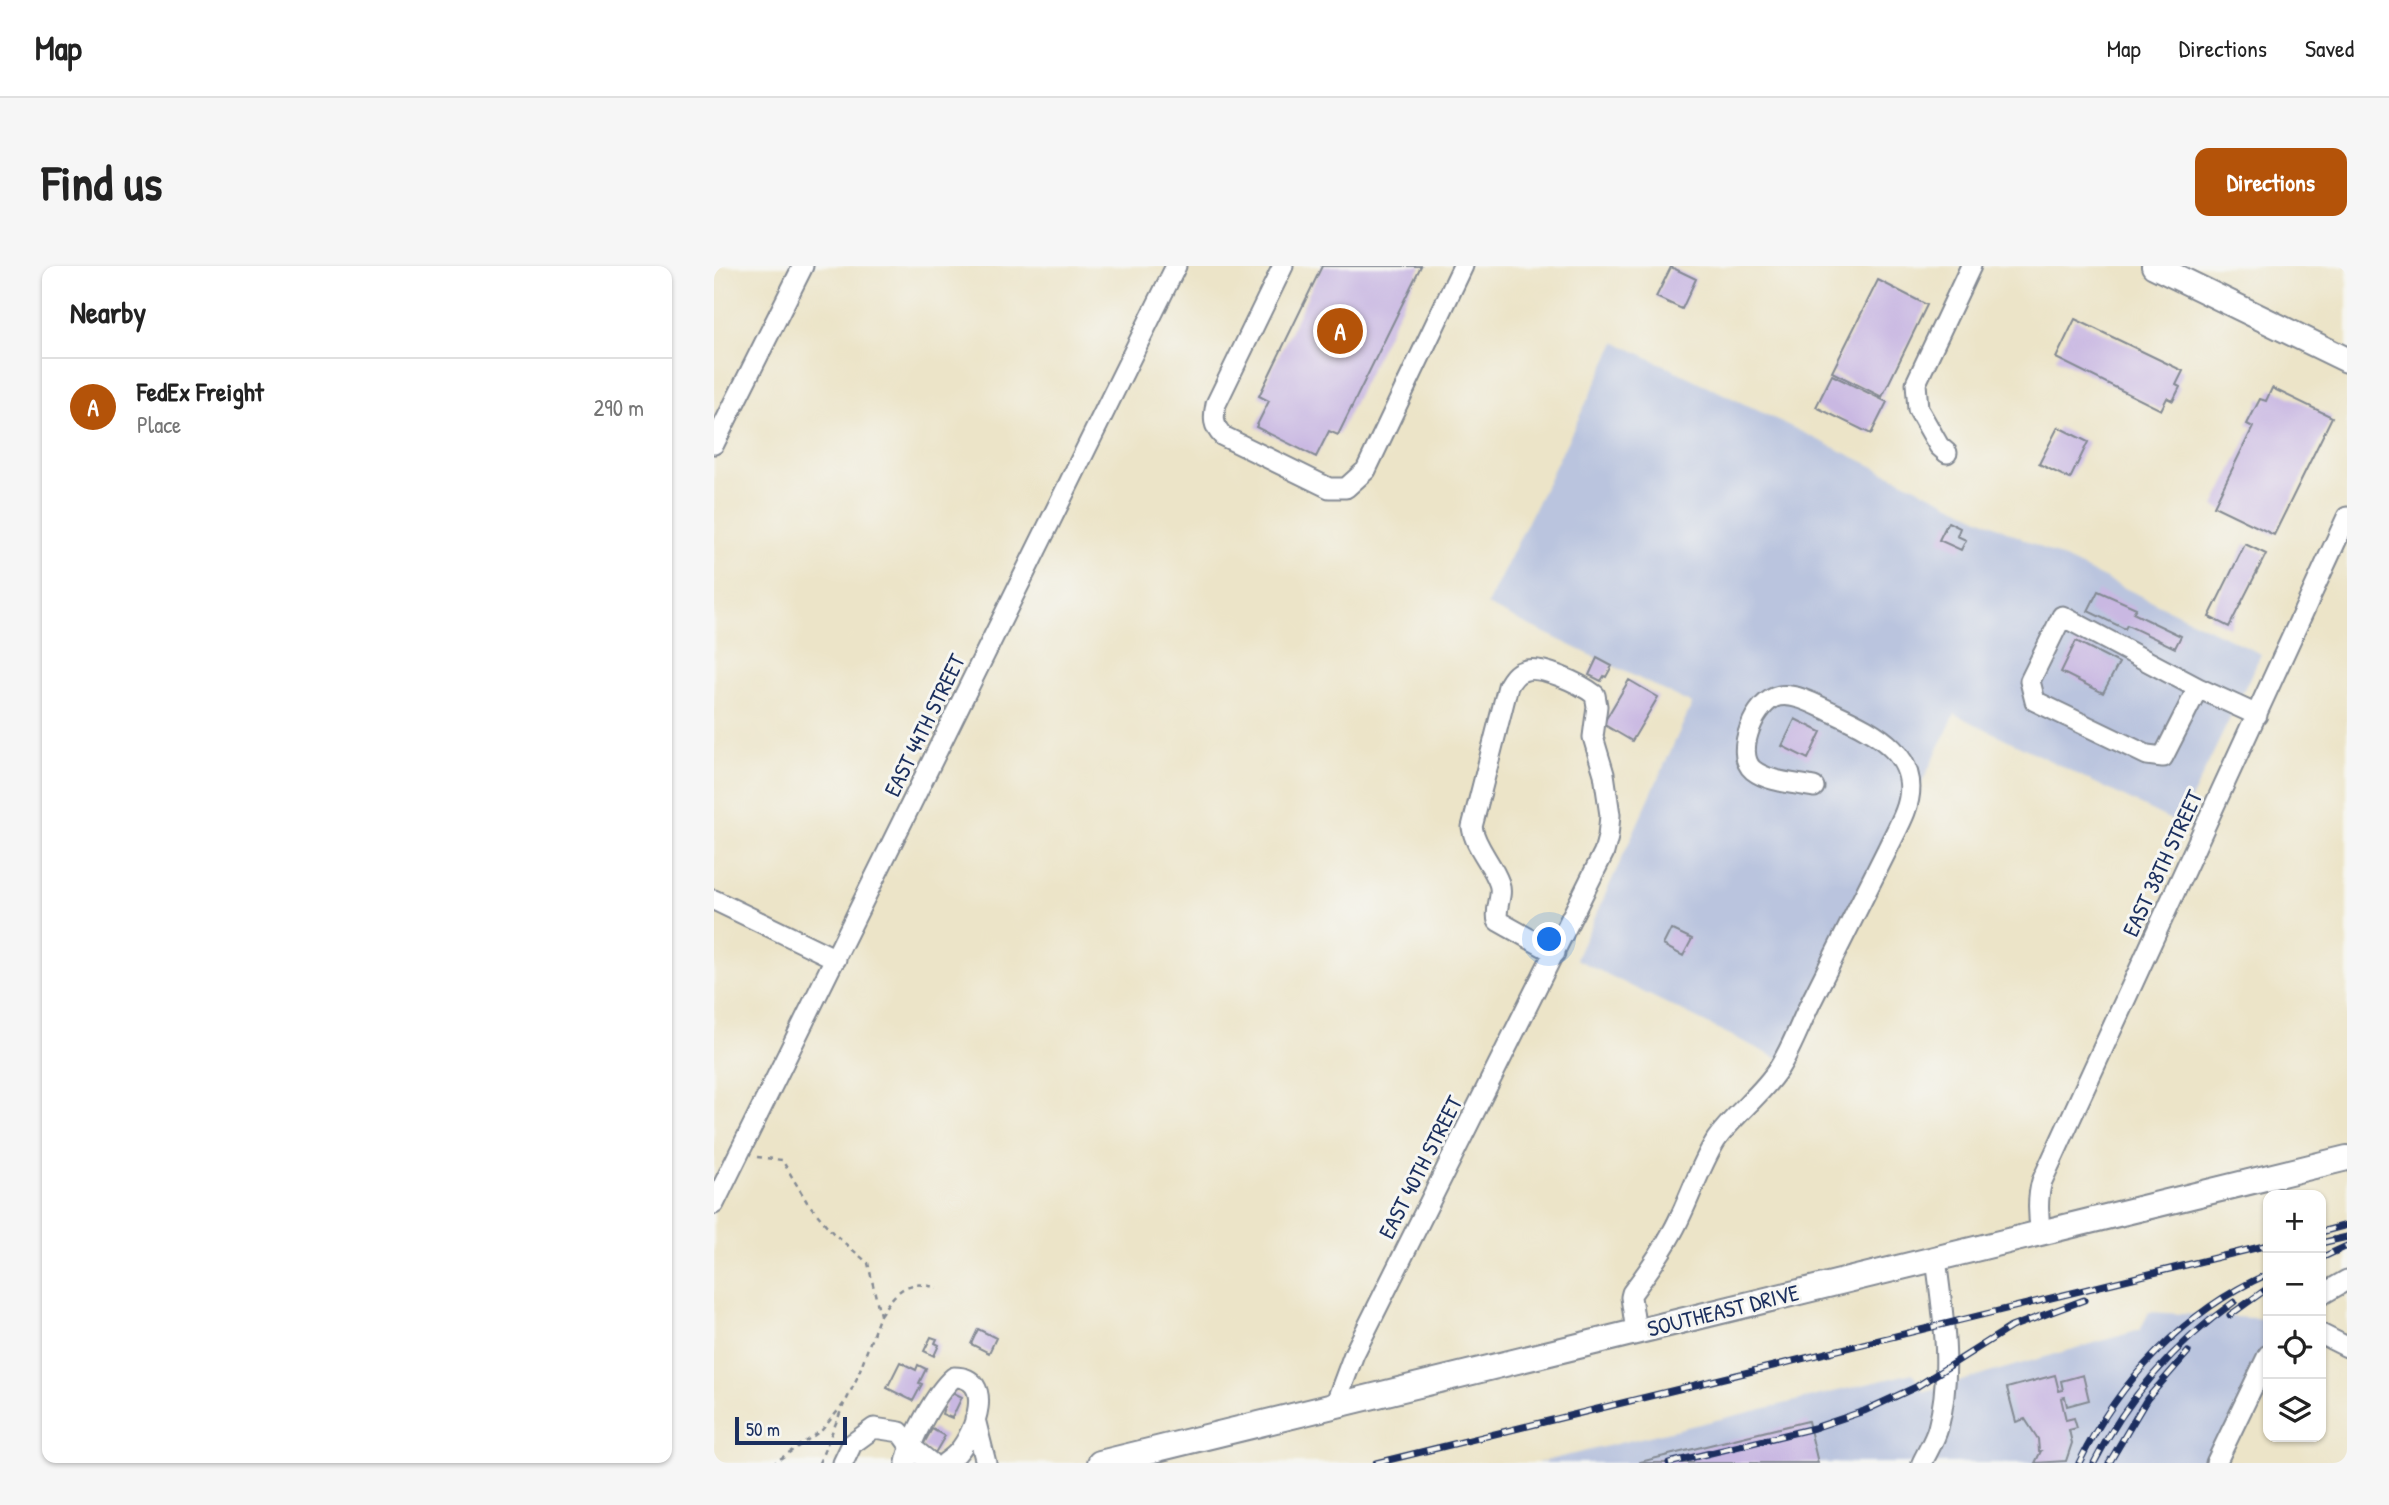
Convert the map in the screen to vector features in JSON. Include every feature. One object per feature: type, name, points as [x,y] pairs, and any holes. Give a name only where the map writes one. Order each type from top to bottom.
[{"type":"main road","points":[[2169,269],[2347,360]]},
{"type":"main road","name":"SOUTHEAST DRIVE","points":[[1100,1463],[2347,1158]]},
{"type":"street","points":[[714,444],[803,266]]},
{"type":"street","name":"EAST 44TH STREET","points":[[714,1204],[1176,266]]},
{"type":"street","points":[[1283,266],[1216,404],[1213,417],[1216,429],[1223,436],[1329,488],[1346,488],[1366,470],[1463,266]]},
{"type":"street","points":[[1947,453],[1939,446],[1918,409],[1916,383],[1971,266]]},
{"type":"street","name":"EAST 38TH STREET","points":[[2041,1233],[2038,1193],[2042,1181],[2347,517]]},
{"type":"street","points":[[2198,688],[2163,757],[2147,755],[2035,702],[2030,681],[2062,616],[2198,688],[2257,715]]},
{"type":"street","name":"EAST 40TH STREET","points":[[1335,1405],[1348,1368],[1370,1321],[1555,953],[1604,852],[1608,837],[1609,804],[1604,774],[1593,737],[1597,706],[1595,695],[1555,675],[1528,669],[1515,676],[1508,686],[1472,827],[1475,839],[1500,885],[1496,911],[1498,921],[1555,953]]},
{"type":"street","points":[[1636,1332],[1632,1293],[1674,1230],[1699,1170],[1718,1139],[1780,1067],[1908,802],[1910,781],[1907,767],[1895,750],[1879,738],[1850,721],[1793,696],[1779,696],[1769,700],[1748,731],[1744,749],[1747,763],[1754,771],[1766,776],[1814,787]]},
{"type":"street","points":[[714,900],[836,959]]},
{"type":"street","points":[[1922,1463],[1938,1430],[1945,1386],[1945,1324],[1936,1259]]},
{"type":"street","points":[[2326,1293],[2347,1280]]},
{"type":"street","points":[[2326,1336],[2347,1347]]},
{"type":"street","points":[[2216,1463],[2263,1365]]},
{"type":"street","points":[[908,1455],[933,1404],[954,1377],[970,1380],[978,1390],[979,1404],[975,1419],[968,1438],[957,1454],[945,1463]]},
{"type":"street","points":[[975,1419],[986,1463]]},
{"type":"street","points":[[843,1463],[852,1444],[874,1429],[900,1432],[908,1455]]},
{"type":"street","points":[[908,1455],[931,1463]]},
{"type":"path","points":[[739,1154],[782,1160],[807,1202],[833,1233],[868,1263],[880,1315]]},
{"type":"path","points":[[818,1463],[857,1378],[880,1315],[896,1294],[907,1286],[917,1283],[937,1288]]},
{"type":"path","points":[[774,1463],[822,1430],[846,1401]]},
{"type":"shaded area","points":[[1616,342],[2261,654],[2179,824],[1955,714],[1787,1063],[1576,959],[1692,704],[1487,605]]},
{"type":"shaded area","points":[[2149,1312],[2263,1319],[2263,1365],[2216,1463],[1536,1463],[1913,1373],[1923,1392],[2140,1330]]},
{"type":"building","points":[[1322,266],[1421,266],[1338,435],[1329,431],[1316,457],[1256,427],[1269,401],[1259,396]]},
{"type":"building","points":[[1671,267],[1696,279],[1682,309],[1656,297]]},
{"type":"building","points":[[1878,280],[1927,305],[1882,397],[1832,372]]},
{"type":"building","points":[[2075,319],[2183,371],[2176,385],[2180,387],[2173,401],[2167,398],[2161,410],[2056,358]]},
{"type":"building","points":[[1832,375],[1887,402],[1871,434],[1816,407]]},
{"type":"building","points":[[2272,388],[2332,417],[2274,535],[2214,506],[2253,427],[2247,424],[2260,399],[2266,401]]},
{"type":"building","points":[[2058,427],[2088,442],[2070,479],[2039,464]]},
{"type":"building","points":[[1948,522],[1960,528],[1957,536],[1966,540],[1961,550],[1939,540]]},
{"type":"building","points":[[2245,544],[2266,554],[2229,627],[2209,617]]},
{"type":"building","points":[[2098,591],[2136,608],[2133,613],[2181,636],[2175,648],[2127,625],[2125,629],[2088,611]]},
{"type":"building","points":[[2076,641],[2119,663],[2103,693],[2061,672]]},
{"type":"building","points":[[1597,658],[1612,666],[1601,681],[1589,675]]},
{"type":"building","points":[[1629,680],[1658,697],[1632,741],[1603,724]]},
{"type":"building","points":[[1795,719],[1821,732],[1808,759],[1782,746]]},
{"type":"building","points":[[1671,929],[1692,939],[1683,956],[1663,945]]},
{"type":"building","points":[[978,1329],[996,1338],[989,1353],[971,1344]]},
{"type":"building","points":[[931,1337],[937,1339],[935,1343],[939,1345],[934,1356],[924,1351]]},
{"type":"building","points":[[900,1362],[916,1370],[918,1365],[926,1369],[913,1401],[887,1388]]},
{"type":"building","points":[[2055,1375],[2059,1391],[2063,1390],[2061,1381],[2083,1375],[2089,1400],[2067,1406],[2065,1397],[2061,1398],[2066,1420],[2074,1418],[2077,1428],[2069,1430],[2072,1443],[2066,1461],[2035,1463],[2041,1451],[2038,1439],[2025,1419],[2016,1422],[2007,1388]]},
{"type":"building","points":[[952,1392],[962,1397],[952,1418],[942,1414],[947,1396],[950,1397]]},
{"type":"building","points":[[1808,1421],[1818,1463],[1640,1463],[1640,1462]]},
{"type":"building","points":[[932,1429],[945,1436],[935,1453],[922,1447]]},
{"type":"railway","points":[[2326,1231],[2347,1225]]},
{"type":"railway","points":[[2326,1242],[2347,1237]]},
{"type":"railway","points":[[1376,1463],[2263,1246]]},
{"type":"railway","points":[[2326,1256],[2347,1246]]},
{"type":"railway","points":[[2079,1463],[2114,1404],[2157,1352],[2182,1328],[2209,1308],[2237,1289],[2263,1276]]},
{"type":"railway","points":[[2230,1315],[2263,1292]]},
{"type":"railway","points":[[1669,1463],[1814,1428],[1864,1411],[1916,1387],[2011,1327],[2084,1300]]},
{"type":"railway","points":[[2094,1463],[2122,1416],[2154,1374],[2172,1354],[2234,1302]]},
{"type":"railway","points":[[2109,1463],[2147,1399],[2188,1352]]},
{"type":"place","name":"FedEx Freight","points":[[1340,331]]}]
